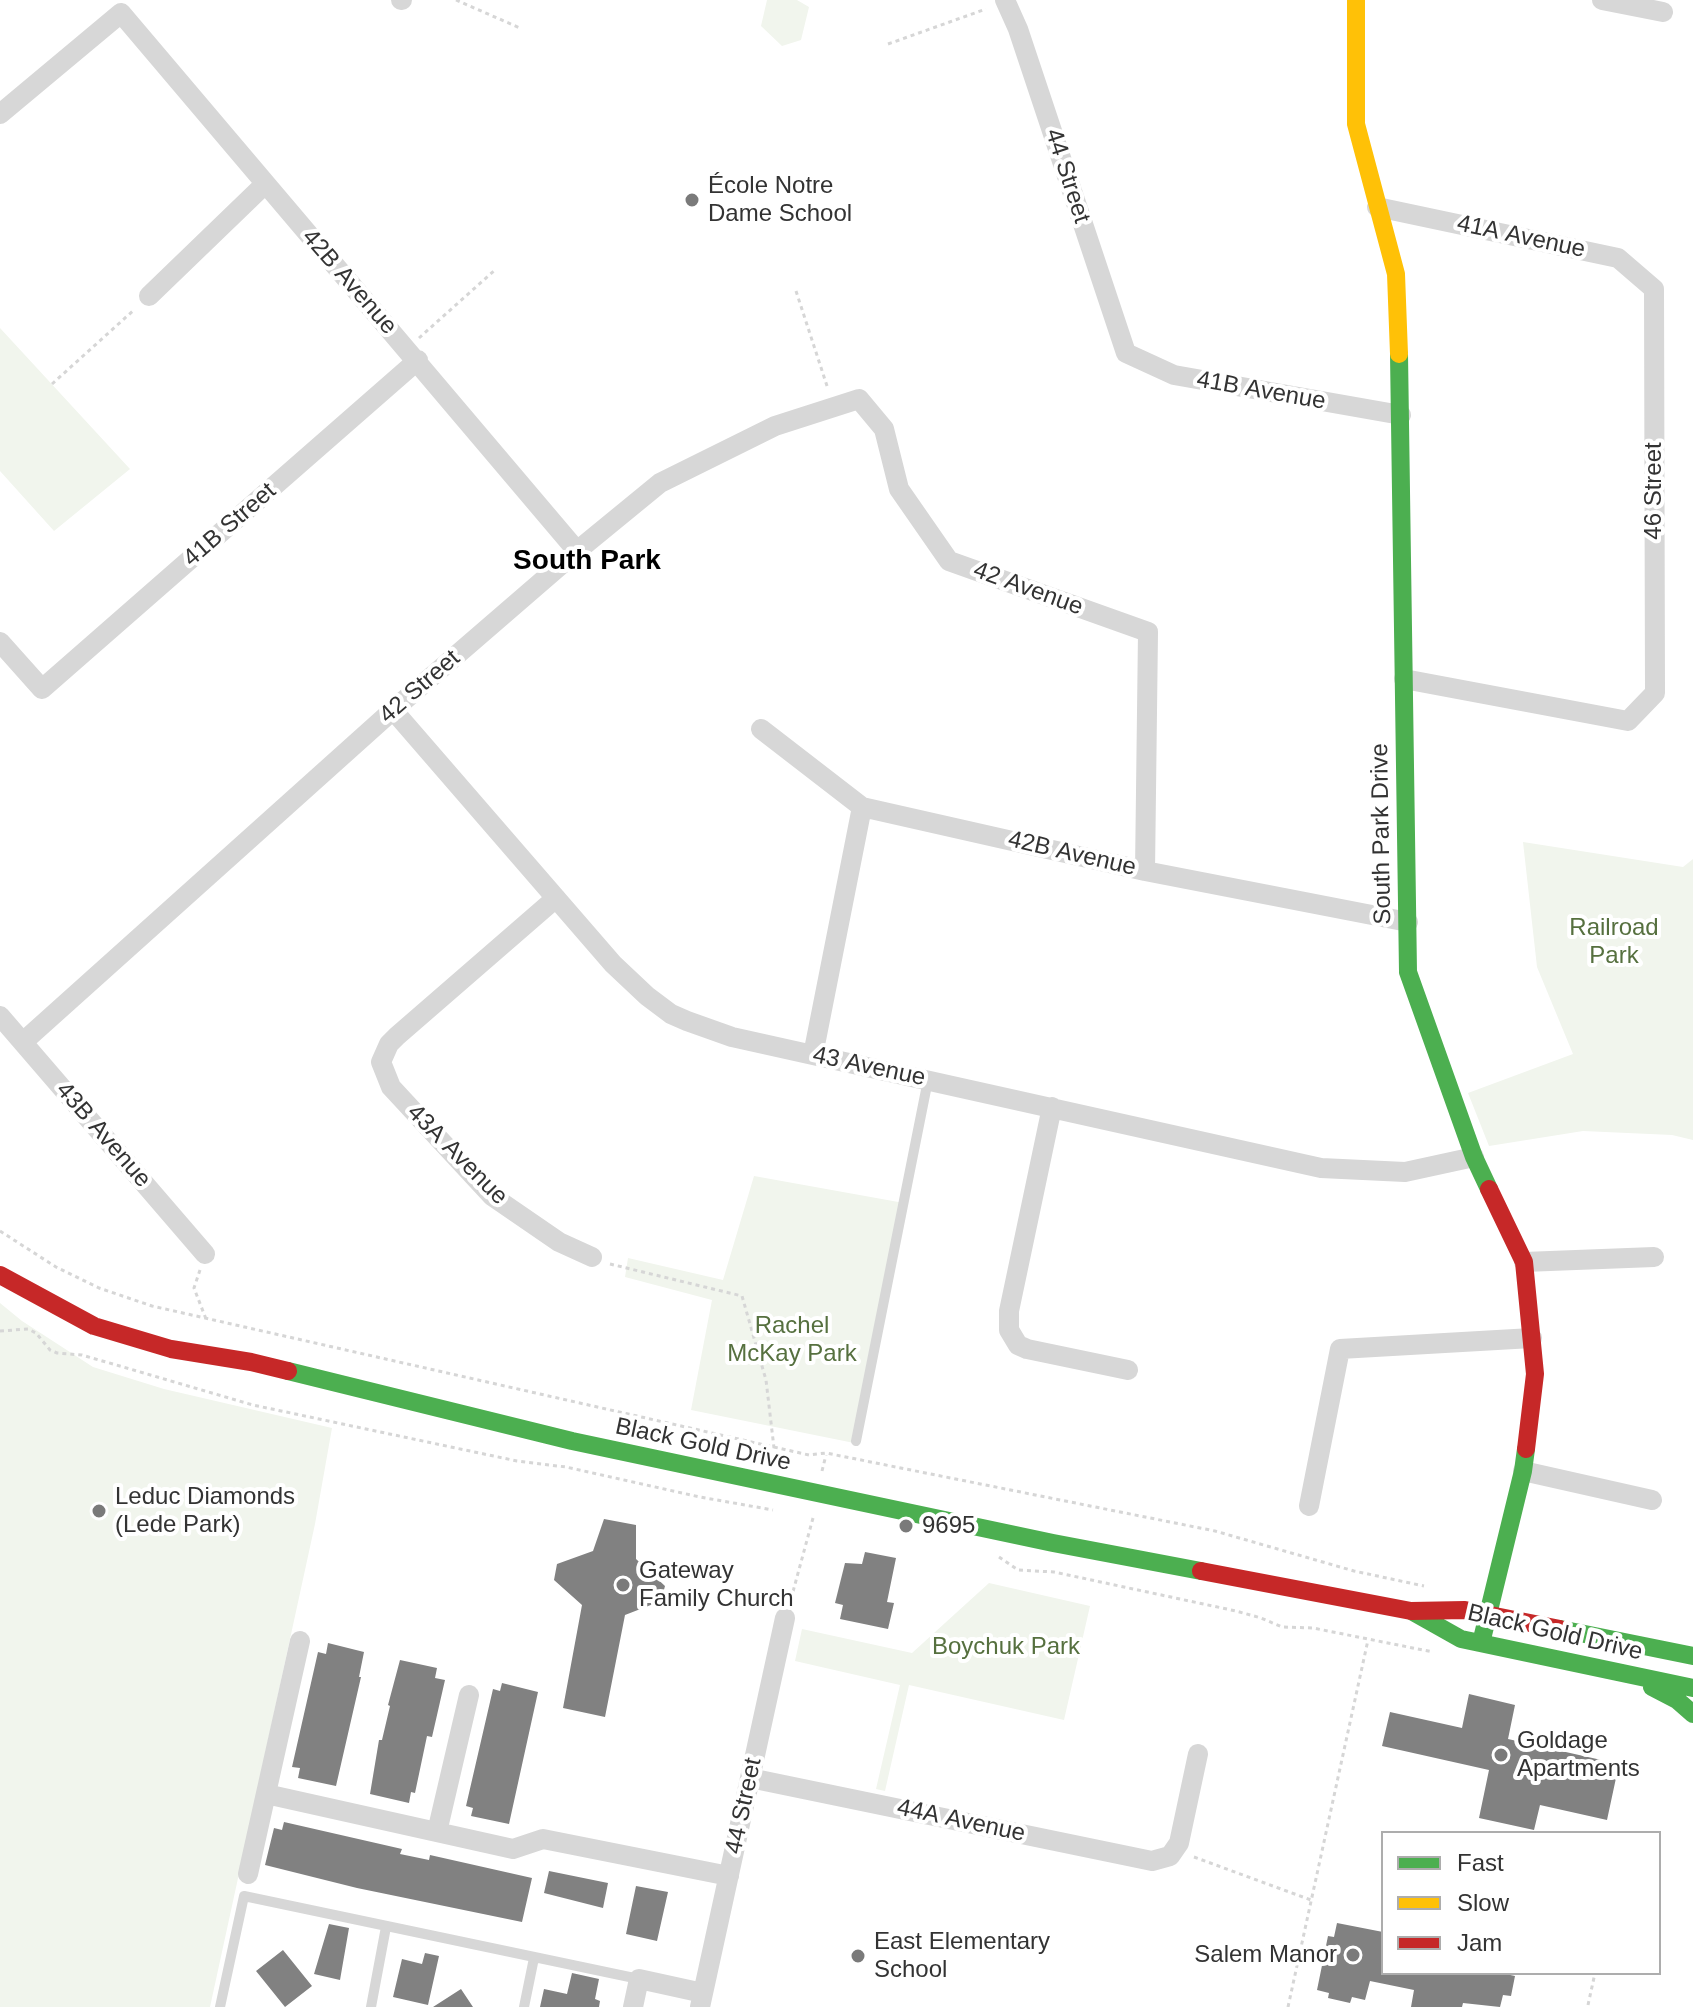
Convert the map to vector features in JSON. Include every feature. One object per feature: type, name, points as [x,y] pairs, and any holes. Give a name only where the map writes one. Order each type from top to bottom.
[{"type":"main road","name":"South Park Drive","points":[[1356,0],[1356,124],[1396,274],[1401,415],[1408,972],[1474,1157],[1524,1262],[1535,1374],[1523,1471],[1481,1643]]},
{"type":"main road","name":"Black Gold Drive","points":[[0,1275],[94,1326],[130,1338],[171,1349],[251,1362],[572,1441],[1053,1543],[1411,1611],[1465,1610],[1693,1656]]},
{"type":"main road","name":"Black Gold Drive","points":[[1411,1611],[1461,1639],[1693,1688]]},
{"type":"main road","points":[[1621,1673],[1677,1700],[1693,1714]]},
{"type":"street","points":[[1602,0],[1663,12]]},
{"type":"street","name":"44 Street","points":[[1006,1],[1126,353]]},
{"type":"street","name":"42B Avenue","points":[[0,114],[121,13],[577,551]]},
{"type":"street","points":[[149,296],[264,185]]},
{"type":"street","name":"41A Avenue","points":[[1377,207],[1618,258],[1654,289]]},
{"type":"street","name":"46 Street","points":[[1404,679],[1628,721],[1655,693],[1654,289]]},
{"type":"street","name":"41B Avenue","points":[[1126,353],[1174,375],[1401,415]]},
{"type":"street","name":"41B Street","points":[[0,642],[42,689],[413,355]]},
{"type":"street","name":"42 Street","points":[[23,1042],[393,710],[660,483],[775,426],[859,399]]},
{"type":"street","name":"42 Avenue","points":[[859,399],[884,429],[899,489],[949,561],[1148,632],[1145,871]]},
{"type":"street","name":"43 Avenue","points":[[393,710],[628,980],[671,1014],[732,1037],[1321,1168],[1405,1172],[1474,1157]]},
{"type":"street","name":"42B Avenue","points":[[761,729],[862,807],[1145,871],[1408,922]]},
{"type":"street","points":[[813,1055],[862,807]]},
{"type":"street","name":"43A Avenue","points":[[556,898],[397,1036],[389,1044],[381,1062],[391,1087],[492,1196],[559,1242],[592,1257]]},
{"type":"street","name":"43B Avenue","points":[[0,1016],[205,1254]]},
{"type":"street","points":[[1052,1107],[1009,1311],[1012,1338],[1027,1349],[1128,1370]]},
{"type":"street","points":[[1524,1262],[1654,1257]]},
{"type":"street","points":[[1309,1506],[1340,1349],[1532,1338]]},
{"type":"street","points":[[1523,1471],[1652,1500]]},
{"type":"street","name":"44 Street","points":[[639,1979],[702,2000],[785,1618]]},
{"type":"street","points":[[248,1874],[300,1641]]},
{"type":"street","points":[[437,1832],[469,1695]]},
{"type":"street","points":[[1173,1853],[1198,1754]]},
{"type":"street","name":"44A Avenue","points":[[750,1778],[1152,1861],[1173,1853]]},
{"type":"street","points":[[266,1794],[513,1849],[543,1839],[729,1876]]},
{"type":"street","points":[[633,2007],[639,1979]]},
{"type":"lane","points":[[856,1441],[928,1080]]},
{"type":"lane","points":[[220,2007],[244,1896],[639,1979]]},
{"type":"lane","points":[[371,2007],[386,1927]]},
{"type":"lane","points":[[524,2007],[534,1958]]},
{"type":"path","points":[[456,0],[520,28]]},
{"type":"path","points":[[888,44],[1006,1]]},
{"type":"path","points":[[413,355],[496,269]]},
{"type":"path","points":[[796,291],[834,408]]},
{"type":"path","points":[[52,384],[149,296]]},
{"type":"path","points":[[0,1231],[56,1267],[99,1288],[152,1306],[774,1448],[809,1455],[826,1453],[1215,1531],[1354,1571],[1426,1586]]},
{"type":"path","points":[[205,1254],[194,1288],[206,1319]]},
{"type":"path","points":[[592,1257],[612,1265],[742,1296],[766,1380],[774,1448]]},
{"type":"path","points":[[0,1331],[28,1329],[36,1333],[50,1350],[82,1355],[253,1405],[517,1461],[566,1467],[700,1497],[785,1512]]},
{"type":"path","points":[[785,1618],[826,1453]]},
{"type":"path","points":[[995,1556],[1018,1570],[1054,1572],[1236,1611],[1282,1627],[1313,1628],[1368,1640],[1288,2007]]},
{"type":"path","points":[[1173,1853],[1311,1900]]},
{"type":"path","points":[[1588,2005],[1595,1975]]},
{"type":"green space","points":[[767,0],[797,0],[809,7],[801,40],[782,46],[761,26]]},
{"type":"green space","points":[[0,328],[130,469],[54,531],[0,471]]},
{"type":"green space","name":"Railroad Park","points":[[1523,842],[1683,867],[1693,859],[1693,1140],[1672,1135],[1583,1131],[1489,1146],[1468,1093],[1573,1054],[1537,967]]},
{"type":"green space","name":"Rachel McKay Park","points":[[754,1176],[904,1203],[859,1444],[691,1410],[712,1300],[625,1277],[628,1258],[723,1280]]},
{"type":"green space","points":[[0,1303],[93,1367],[164,1389],[332,1428],[315,1524],[210,2007],[0,2007]]},
{"type":"green space","name":"Boychuk Park","points":[[989,1583],[1090,1606],[1064,1720],[909,1685],[885,1791],[876,1789],[900,1685],[795,1661],[802,1629],[912,1653]]},
{"type":"building","points":[[604,1519],[636,1525],[636,1559],[665,1586],[661,1601],[625,1615],[605,1717],[563,1708],[582,1605],[554,1580],[557,1564],[593,1551]]},
{"type":"building","points":[[865,1552],[896,1558],[887,1602],[894,1603],[888,1629],[840,1619],[843,1605],[835,1603],[845,1563],[862,1564]]},
{"type":"building","points":[[328,1643],[364,1652],[336,1786],[298,1778],[300,1768],[292,1767],[318,1652],[326,1654]]},
{"type":"building","points":[[400,1660],[437,1668],[435,1678],[445,1680],[432,1737],[427,1736],[415,1793],[411,1792],[409,1803],[370,1794],[379,1740],[382,1740]]},
{"type":"building","points":[[502,1683],[538,1692],[509,1824],[471,1816],[473,1808],[466,1806],[493,1689],[500,1691]]},
{"type":"building","name":"Goldage Apartments","points":[[1469,1694],[1515,1705],[1508,1739],[1619,1764],[1607,1820],[1540,1805],[1534,1830],[1479,1818],[1489,1770],[1382,1746],[1390,1712],[1462,1728]]},
{"type":"building","points":[[284,1822],[402,1849],[400,1854],[429,1860],[430,1855],[532,1878],[522,1922],[357,1888],[265,1865],[274,1828],[282,1830]]},
{"type":"building","points":[[549,1871],[608,1883],[603,1908],[544,1893]]},
{"type":"building","points":[[636,1886],[668,1892],[657,1941],[626,1934]]},
{"type":"building","name":"Salem Manor","points":[[1337,1923],[1381,1932],[1381,1975],[1510,1975],[1515,1976],[1511,1996],[1503,1995],[1500,2007],[1463,2003],[1462,2007],[1411,2007],[1414,1990],[1370,1981],[1365,2000],[1352,1997],[1350,2003],[1328,1998],[1329,1993],[1317,1990],[1328,1936],[1334,1937]]},
{"type":"building","points":[[329,1924],[349,1928],[340,1980],[314,1974]]},
{"type":"building","points":[[283,1950],[312,1986],[285,2007],[256,1971]]},
{"type":"building","points":[[425,1953],[439,1956],[428,2005],[393,1997],[402,1959],[422,1964]]},
{"type":"building","points":[[572,1973],[599,1979],[595,1999],[600,2001],[599,2007],[540,2007],[544,1989],[567,1994]]},
{"type":"building","points":[[461,1989],[473,2007],[433,2007]]},
{"type":"traffic: fast","points":[[1399,354],[1408,972],[1474,1157],[1489,1189]]},
{"type":"traffic: fast","points":[[288,1371],[572,1441],[1053,1543],[1201,1571]]},
{"type":"traffic: fast","points":[[1481,1643],[1526,1449]]},
{"type":"traffic: fast","points":[[1413,1612],[1461,1639],[1693,1688]]},
{"type":"traffic: fast","points":[[1560,1629],[1693,1656]]},
{"type":"traffic: fast","points":[[1652,1687],[1677,1700],[1693,1714]]},
{"type":"traffic: slow","points":[[1356,0],[1356,124],[1396,274],[1399,354]]},
{"type":"traffic: jam","points":[[1489,1189],[1524,1262],[1535,1374],[1526,1449]]},
{"type":"traffic: jam","points":[[0,1275],[94,1326],[171,1349],[288,1371]]},
{"type":"traffic: jam","points":[[1201,1571],[1411,1611],[1465,1610],[1560,1629]]},
{"type":"place","name":"École Notre Dame School","points":[[692,200]]},
{"type":"place","name":"Leduc Diamonds (Lede Park)","points":[[99,1511]]},
{"type":"place","name":"9695","points":[[906,1526]]},
{"type":"place","name":"Gateway Family Church","points":[[623,1585]]},
{"type":"place","name":"Goldage Apartments","points":[[1501,1755]]},
{"type":"place","name":"Salem Manor","points":[[1353,1955]]},
{"type":"place","name":"East Elementary School","points":[[858,1956]]},
{"type":"district","name":"South Park","points":[[587,561]]}]
